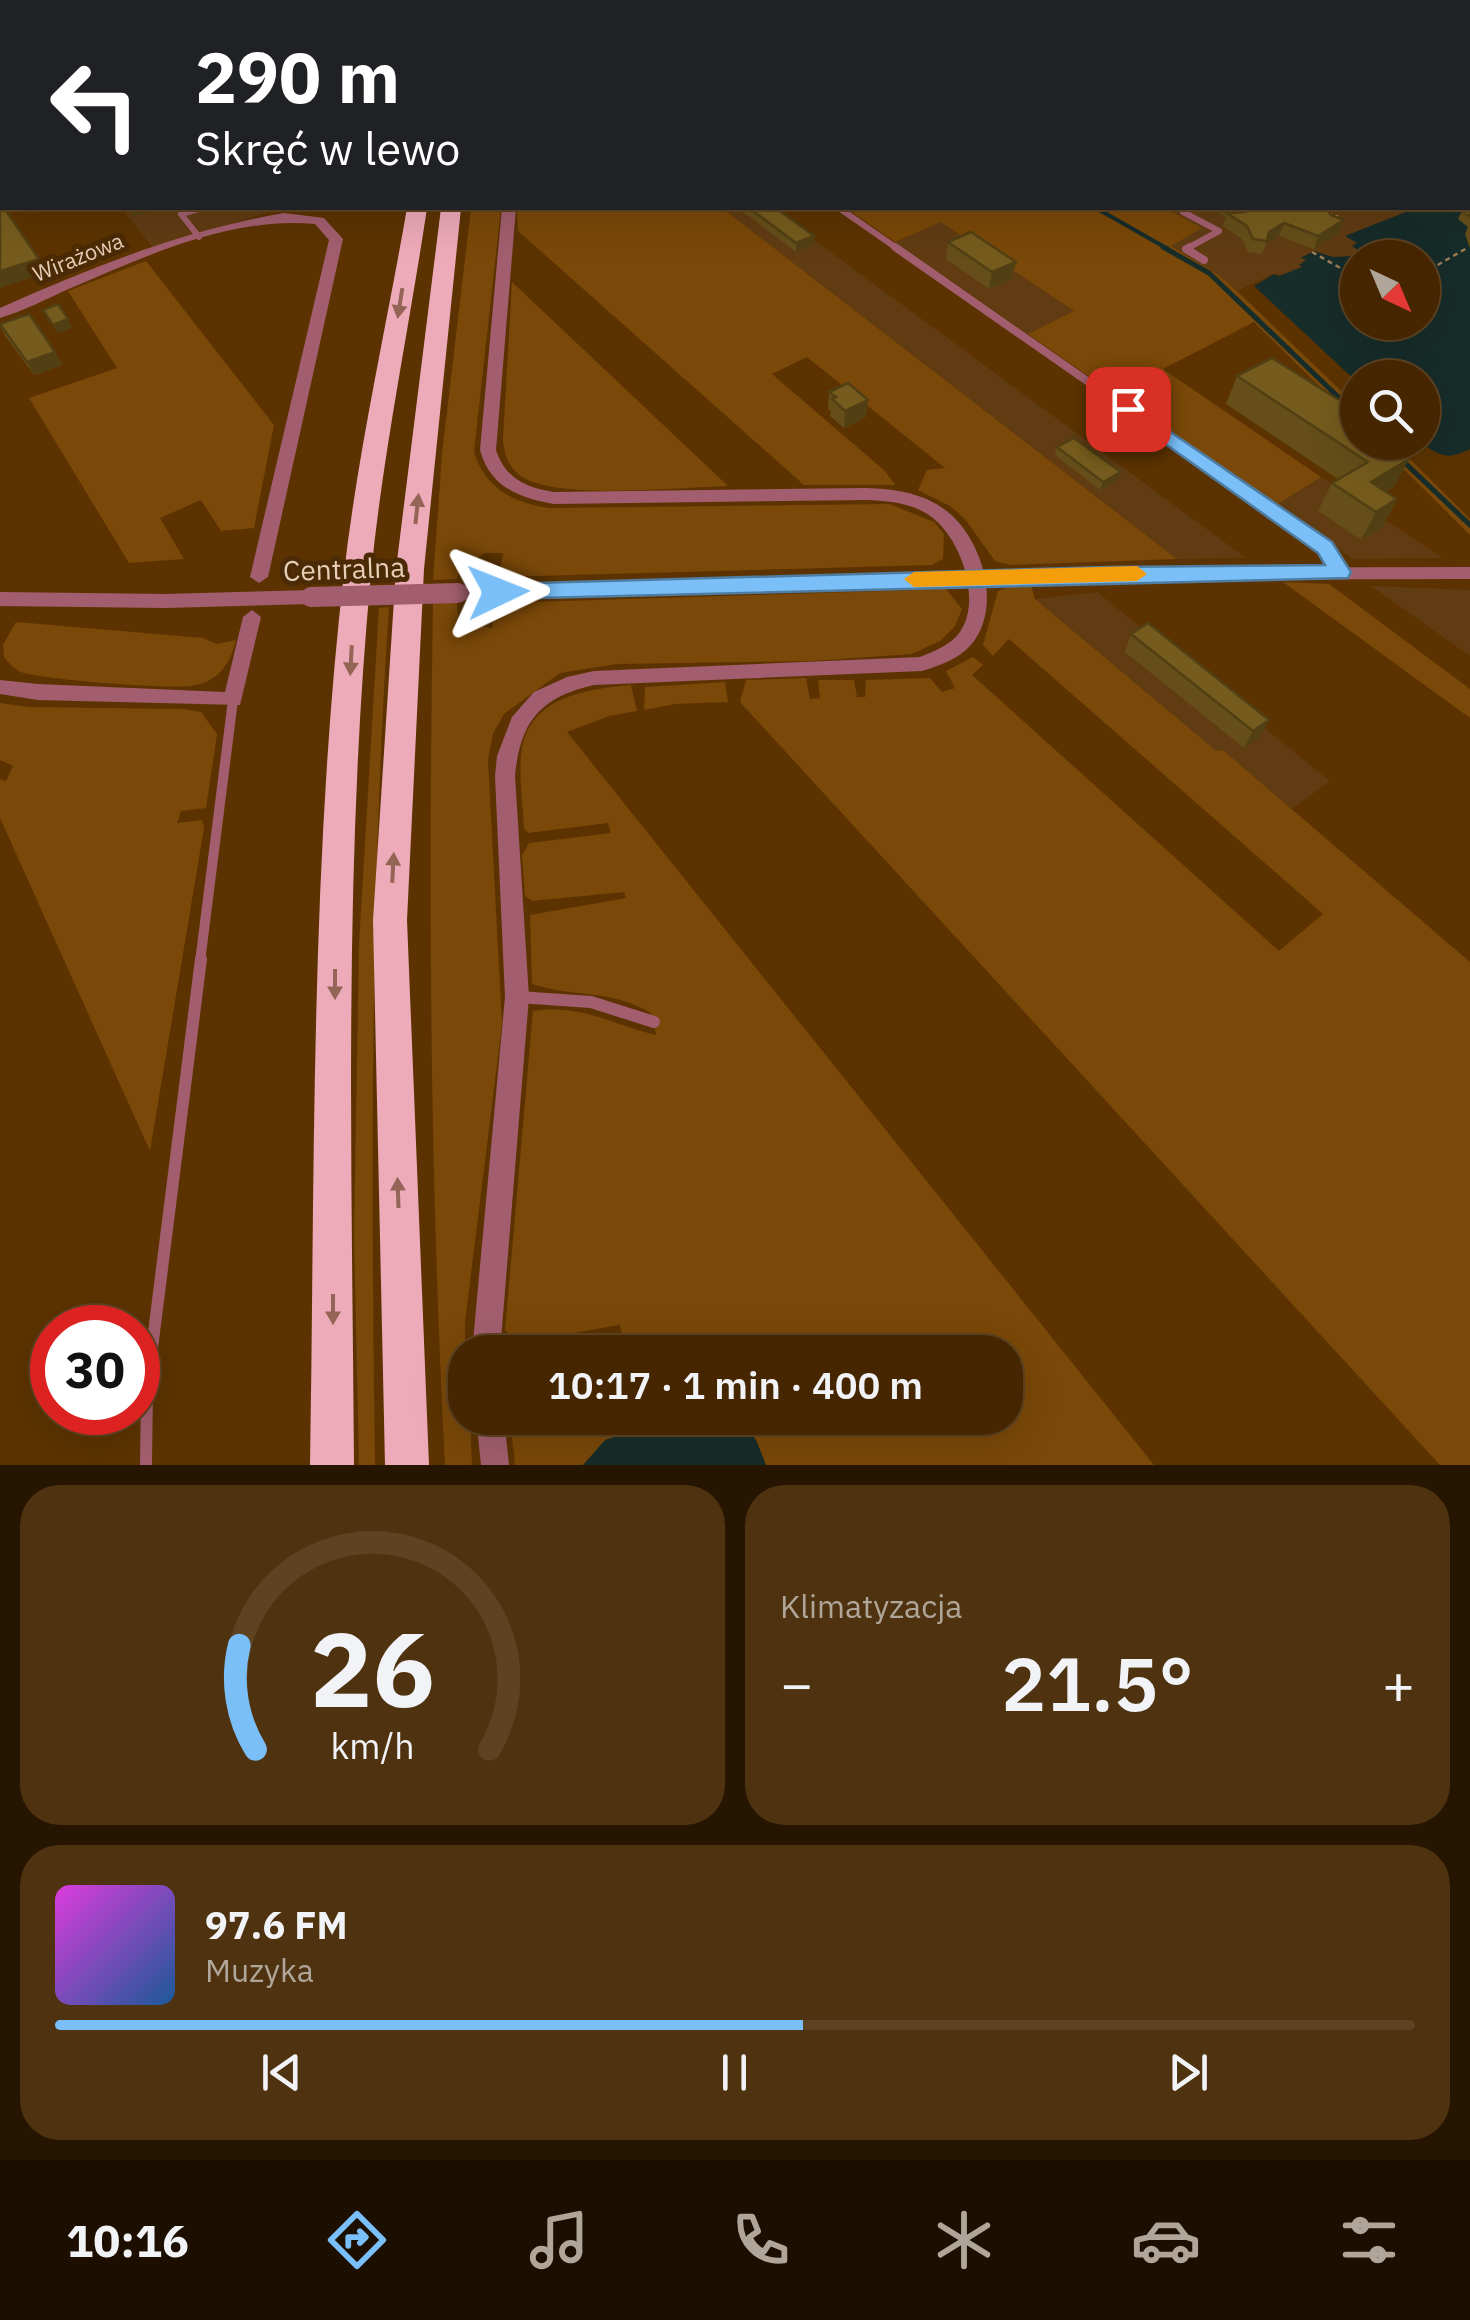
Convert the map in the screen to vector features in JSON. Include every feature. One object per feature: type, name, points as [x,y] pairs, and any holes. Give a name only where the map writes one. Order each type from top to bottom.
[{"type":"highway","points":[[332,1465],[336,917],[353,622],[417,210]]},
{"type":"highway","points":[[407,1465],[390,920],[410,570],[451,210]]},
{"type":"street","points":[[487,1335],[517,997],[506,763],[511,733],[527,709],[564,685],[594,678],[922,664],[955,648],[967,636],[975,617],[974,578],[955,526],[926,505],[897,496],[554,498],[518,489],[502,479],[494,470],[488,450],[510,210]]},
{"type":"street","name":"Wirażowa","points":[[0,314],[103,268],[199,237],[290,214],[324,219],[331,225],[336,239],[259,577]]},
{"type":"street","name":"Centralna","points":[[0,599],[165,601],[974,578],[1470,573]]},
{"type":"street","points":[[0,687],[28,692],[233,700],[252,617]]},
{"type":"street","points":[[492,1435],[495,1465]]},
{"type":"lane","points":[[186,210],[181,214],[199,237]]},
{"type":"lane","points":[[843,210],[1308,535],[1325,548],[1340,572]]},
{"type":"lane","points":[[1187,210],[1183,212],[1218,231],[1186,250],[1204,260]]},
{"type":"lane","points":[[146,1465],[147,1388],[233,700]]},
{"type":"lane","points":[[517,997],[591,1002],[654,1022]]},
{"type":"path","points":[[1323,210],[1338,217]]},
{"type":"path","points":[[1440,264],[1467,248]]},
{"type":"path","points":[[1312,252],[1340,268]]},
{"type":"shaded area","points":[[123,210],[275,210],[153,248]]},
{"type":"shaded area","points":[[471,210],[501,210],[474,452],[485,475],[502,492],[549,508],[890,504],[934,522],[944,534],[943,559],[932,565],[499,577],[503,553],[485,553],[460,568],[457,579],[433,580],[442,454]]},
{"type":"shaded area","points":[[517,210],[725,210],[1177,559],[1010,565],[995,561],[965,519],[950,506],[918,490],[927,470],[945,468],[807,357],[772,374],[885,471],[895,485],[804,485],[518,231]]},
{"type":"shaded area","points":[[725,210],[774,210],[1246,558],[1177,559]]},
{"type":"shaded area","points":[[849,210],[1169,210],[1202,228],[1171,246],[1237,291],[1340,390],[1340,406],[1254,322],[1163,369],[1321,477],[1275,506],[1028,334],[1074,311],[941,222],[895,242]]},
{"type":"shaded area","points":[[1168,210],[1411,210],[1346,236],[1353,240],[1340,240],[1340,257],[1314,251],[1302,257],[1307,261],[1291,274],[1273,274],[1237,291],[1170,246]]},
{"type":"shaded area","points":[[941,221],[1075,311],[1028,334],[895,242]]},
{"type":"shaded area","points":[[146,261],[274,425],[254,528],[221,531],[201,500],[160,518],[184,559],[129,563],[29,398],[117,368],[68,291]]},
{"type":"shaded area","points":[[512,282],[728,486],[623,491],[565,489],[542,485],[515,470],[506,456],[503,439]]},
{"type":"shaded area","points":[[1394,460],[1411,460],[1470,519],[1470,535]]},
{"type":"shaded area","points":[[1321,477],[1443,558],[1353,559],[1275,506]]},
{"type":"shaded area","points":[[1025,582],[1031,585],[1035,599],[1215,750],[1224,751],[1470,962],[1470,1465],[1440,1465],[740,702],[746,680],[806,678],[810,699],[820,698],[818,680],[854,680],[857,697],[865,697],[866,680],[930,678],[942,692],[955,688],[946,671],[973,657],[983,665],[972,675],[1279,951],[1323,914],[1009,639],[993,656],[983,645],[998,591]]},
{"type":"shaded area","points":[[1283,582],[1329,584],[1470,689],[1470,718]]},
{"type":"shaded area","points":[[1371,586],[1470,590],[1470,656]]},
{"type":"shaded area","points":[[946,589],[962,609],[955,626],[940,641],[912,654],[811,661],[617,664],[560,673],[504,714],[493,734],[488,760],[502,1024],[465,1335],[448,1335],[448,1435],[471,1435],[472,1465],[445,1465],[432,1034],[433,603],[457,602],[458,616],[468,624],[492,628],[496,607],[503,603]]},
{"type":"shaded area","points":[[1097,592],[1330,781],[1292,809],[1224,752],[1215,751],[1035,599]]},
{"type":"shaded area","points":[[389,607],[378,821],[373,1036],[375,1465],[359,1465],[354,1235],[359,944],[379,608]]},
{"type":"shaded area","points":[[16,622],[203,638],[217,644],[236,640],[221,671],[200,684],[178,687],[106,683],[34,675],[16,669],[4,657],[3,645]]},
{"type":"shaded area","points":[[725,682],[728,702],[675,704],[644,710],[645,687]]},
{"type":"shaded area","points":[[631,685],[637,711],[609,716],[567,732],[1154,1465],[766,1465],[752,1435],[1023,1435],[1023,1335],[622,1335],[620,1325],[561,1335],[511,1335],[505,1330],[533,1011],[567,1010],[656,1035],[651,1013],[635,1005],[532,984],[530,915],[626,898],[624,892],[532,901],[525,896],[522,856],[529,843],[611,833],[608,823],[528,833],[524,828],[520,768],[528,731],[550,706],[597,689]]},
{"type":"shaded area","points":[[0,703],[29,707],[184,709],[201,712],[217,734],[206,808],[181,811],[177,823],[202,820],[204,828],[150,1151],[0,818],[0,779],[6,781],[13,766],[0,760]]},
{"type":"shaded area","points":[[512,1435],[620,1435],[583,1465],[515,1465]]},
{"type":"water","points":[[1411,210],[1470,210],[1470,449],[1456,455],[1440,453],[1440,360],[1340,360],[1340,366],[1254,286],[1274,274],[1279,276],[1302,267],[1299,265],[1306,260],[1301,258],[1314,251],[1340,257],[1340,340],[1440,340],[1440,240],[1352,240],[1345,236]]},
{"type":"water","points":[[620,1435],[752,1435],[766,1465],[583,1465],[605,1440]]},
{"type":"building","points":[[0,210],[5,210],[39,259],[0,271]]},
{"type":"building","points":[[752,210],[779,210],[814,236],[796,243]]},
{"type":"building","points":[[1242,210],[1332,210],[1331,215],[1344,220],[1318,236],[1284,223],[1269,232],[1267,241],[1253,239],[1247,226],[1227,213],[1247,212]]},
{"type":"building","points":[[971,232],[1016,262],[992,272],[948,242]]},
{"type":"building","points":[[58,304],[68,319],[53,325],[43,310]]},
{"type":"building","points":[[29,314],[55,352],[27,362],[0,324]]},
{"type":"building","points":[[1272,358],[1340,401],[1340,444],[1237,376]]},
{"type":"building","points":[[848,383],[868,400],[845,411],[829,392]]},
{"type":"building","points":[[1074,438],[1121,472],[1103,482],[1057,447]]},
{"type":"building","points":[[1365,460],[1407,460],[1371,482],[1397,499],[1376,512],[1332,483],[1368,462]]},
{"type":"building","points":[[1148,623],[1269,720],[1253,731],[1131,634]]},
{"type":"waterway","points":[[1100,210],[1168,249]]},
{"type":"waterway","points":[[1163,247],[1209,273],[1340,399]]},
{"type":"waterway","points":[[1403,461],[1470,525]]},
{"type":"slow traffic","points":[[914,579],[1137,574]]},
{"type":"route","points":[[498,592],[1109,574],[1340,572],[1325,548],[1128,409]]}]
